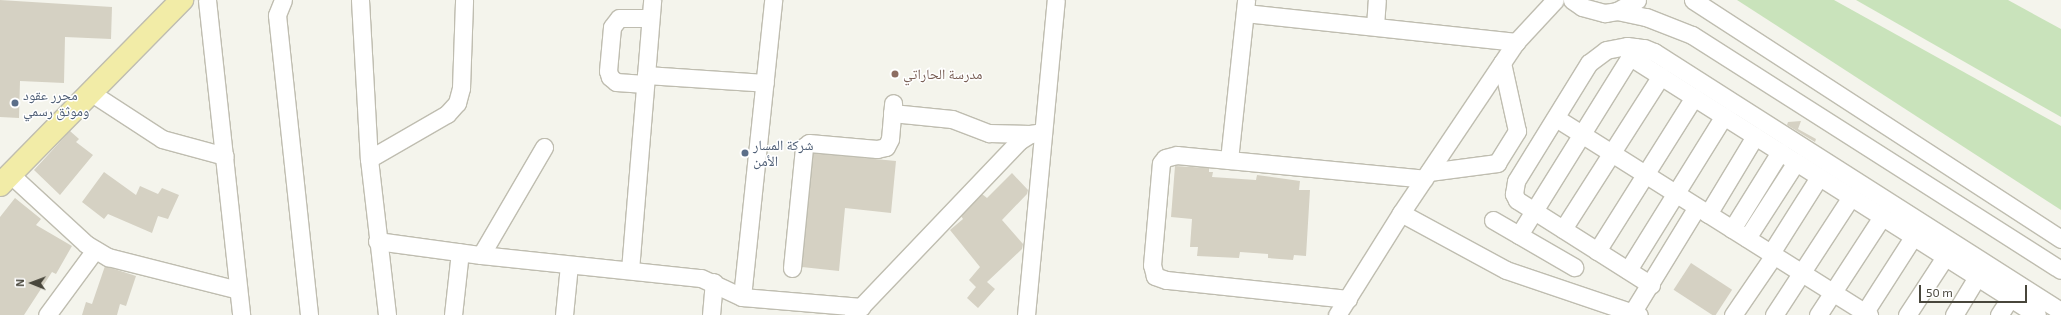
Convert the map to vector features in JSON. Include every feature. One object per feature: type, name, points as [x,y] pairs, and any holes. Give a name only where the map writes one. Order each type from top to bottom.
[{"type":"main road","points":[[3,174],[163,0]]},
{"type":"main road","points":[[3,174],[90,92],[182,0]]},
{"type":"street","points":[[207,0],[241,315]]},
{"type":"street","points":[[283,0],[278,15],[309,315]]},
{"type":"street","points":[[360,0],[369,159],[387,315]]},
{"type":"street","points":[[369,159],[447,114],[457,103],[461,88],[464,0]]},
{"type":"street","points":[[630,270],[652,0]]},
{"type":"street","points":[[742,297],[773,0]]},
{"type":"street","points":[[1026,315],[1036,133],[1056,0]]},
{"type":"street","points":[[1375,26],[1377,0]]},
{"type":"street","points":[[1337,315],[1401,213],[1516,42],[1555,0]]},
{"type":"street","points":[[1572,0],[1593,12],[1617,11],[1646,17],[1692,35],[2061,270]]},
{"type":"street","points":[[1617,11],[1637,0]]},
{"type":"street","points":[[1693,0],[2061,239]]},
{"type":"street","points":[[1229,160],[1246,6],[1375,26],[1516,42]]},
{"type":"street","points":[[650,18],[619,18],[612,27],[608,70],[610,77],[616,82],[645,79],[765,83]]},
{"type":"street","points":[[1651,285],[1518,200],[1514,187],[1594,57],[1606,50],[1654,52],[2061,311]]},
{"type":"street","points":[[1632,51],[1661,76],[2037,315]]},
{"type":"street","points":[[1519,235],[1632,51]]},
{"type":"street","points":[[1348,299],[1166,280],[1155,276],[1152,265],[1160,163],[1170,155],[1426,175],[1496,164],[1517,131],[1502,63]]},
{"type":"street","points":[[1563,229],[1661,76]]},
{"type":"street","points":[[90,92],[162,139],[225,156]]},
{"type":"street","points":[[1597,251],[1694,97]]},
{"type":"street","points":[[792,268],[804,147],[809,143],[882,149],[889,143],[893,108],[952,119],[989,133],[1036,133]]},
{"type":"street","points":[[1628,270],[1724,116]]},
{"type":"street","points":[[1556,118],[1803,274],[1835,291],[1866,314],[1913,237]]},
{"type":"street","points":[[378,241],[481,255],[701,278],[714,282],[727,292],[742,297],[858,311],[1019,141],[1036,133]]},
{"type":"street","points":[[1638,314],[1651,285],[1755,136]]},
{"type":"street","points":[[481,255],[544,147]]},
{"type":"street","points":[[1732,229],[1780,152]]},
{"type":"street","points":[[1747,238],[1796,162]]},
{"type":"street","points":[[3,174],[95,250],[108,257],[238,290]]},
{"type":"street","points":[[1743,315],[1819,177]]},
{"type":"street","points":[[1774,315],[1803,274],[1851,197]]},
{"type":"street","points":[[1638,314],[1703,211]]},
{"type":"street","points":[[1401,213],[1506,270],[1638,314]]},
{"type":"street","points":[[1818,315],[1882,217]]},
{"type":"street","points":[[1493,220],[1574,266]]},
{"type":"street","points":[[46,315],[95,250]]},
{"type":"street","points":[[453,315],[460,252]]},
{"type":"street","points":[[1733,315],[1775,256]]},
{"type":"street","points":[[1907,315],[1945,257]]},
{"type":"street","points":[[564,315],[569,265]]},
{"type":"street","points":[[1954,315],[1977,277]]},
{"type":"street","points":[[711,315],[714,282]]},
{"type":"street","points":[[1999,315],[2010,298]]},
{"type":"green space","points":[[1737,0],[1834,0],[2061,126],[2061,210]]},
{"type":"green space","points":[[1856,0],[2008,0],[2061,29],[2061,117]]},
{"type":"building","points":[[0,0],[112,7],[111,39],[65,37],[64,83],[20,81],[19,118],[0,117]]},
{"type":"building","points":[[1801,121],[1798,129],[1816,139],[1815,142],[1787,125],[1788,122]]},
{"type":"building","points":[[70,131],[79,139],[76,142],[93,155],[60,195],[34,170]]},
{"type":"building","points":[[813,153],[896,161],[891,213],[845,208],[839,271],[802,267]]},
{"type":"building","points":[[1175,166],[1209,168],[1209,172],[1213,172],[1212,177],[1256,180],[1257,175],[1300,181],[1299,190],[1310,190],[1306,256],[1294,255],[1293,260],[1268,258],[1268,254],[1240,252],[1239,258],[1197,256],[1198,247],[1190,247],[1192,219],[1171,217]]},
{"type":"building","points":[[104,172],[136,195],[140,186],[158,194],[162,188],[179,195],[168,219],[158,216],[152,233],[108,214],[104,219],[82,202]]},
{"type":"building","points":[[1012,173],[1028,190],[1027,194],[1002,220],[1023,244],[1022,249],[987,282],[995,289],[978,308],[967,298],[976,287],[969,280],[980,267],[950,230],[963,219],[961,216],[982,194],[987,198]]},
{"type":"building","points":[[15,198],[41,219],[36,225],[72,246],[56,274],[52,272],[24,315],[0,315],[0,217]]},
{"type":"building","points":[[1691,263],[1732,290],[1716,315],[1712,315],[1674,290]]},
{"type":"building","points":[[105,266],[136,276],[126,306],[120,304],[117,315],[82,315],[86,302],[92,304]]},
{"type":"place","name":"مدرسة الحاراتي","points":[[895,74]]},
{"type":"place","name":"محرر عقود وموثق رسمي","points":[[15,103]]},
{"type":"place","name":"شركة المسار الأمن","points":[[745,153]]}]
